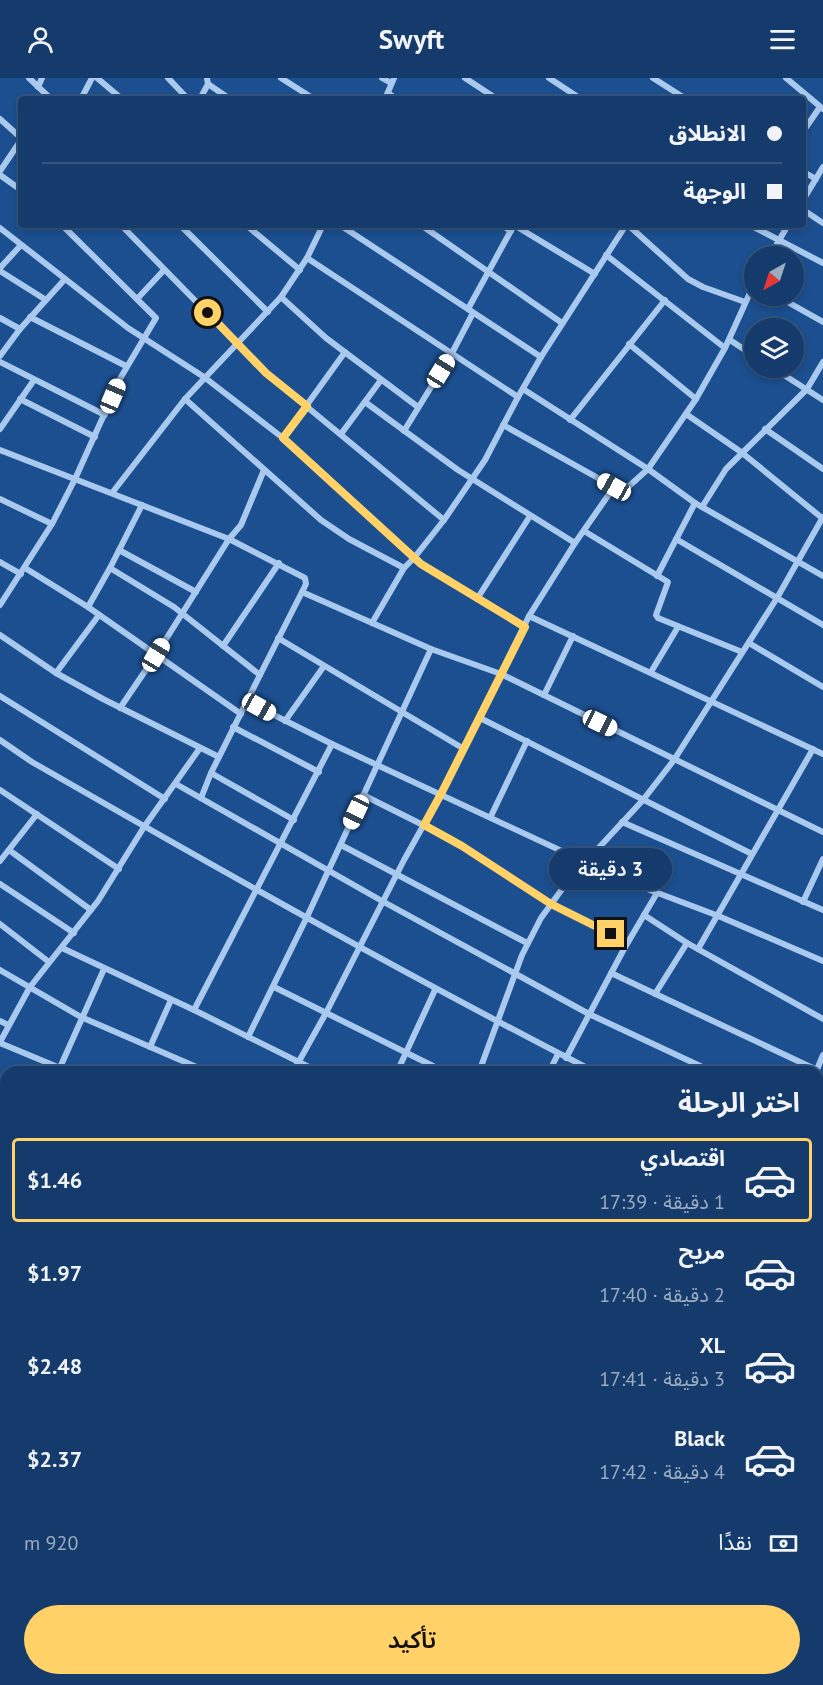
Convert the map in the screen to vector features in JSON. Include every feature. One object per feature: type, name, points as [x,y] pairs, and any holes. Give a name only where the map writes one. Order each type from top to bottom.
[{"type":"street","points":[[29,78],[48,96]]},
{"type":"street","points":[[38,87],[42,78]]},
{"type":"street","points":[[83,96],[95,78],[118,96]]},
{"type":"street","points":[[168,78],[185,96]]},
{"type":"street","points":[[281,78],[309,96]]},
{"type":"street","points":[[382,78],[393,81],[386,96]]},
{"type":"street","points":[[465,78],[492,96]]},
{"type":"street","points":[[549,78],[576,96]]},
{"type":"street","points":[[653,78],[681,96]]},
{"type":"street","points":[[786,78],[821,108],[806,128]]},
{"type":"street","points":[[201,96],[207,81],[226,96]]},
{"type":"street","points":[[0,119],[18,136]]},
{"type":"street","points":[[18,144],[0,173],[18,187]]},
{"type":"street","points":[[806,195],[823,167]]},
{"type":"street","points":[[806,173],[816,179]]},
{"type":"street","points":[[806,212],[823,223]]},
{"type":"street","points":[[0,228],[144,339],[204,377],[283,438],[414,558],[525,627]]},
{"type":"street","points":[[0,605],[52,524],[95,437],[126,366],[156,318],[65,228]]},
{"type":"street","points":[[124,228],[266,373],[444,520]]},
{"type":"street","points":[[183,228],[268,312]]},
{"type":"street","points":[[250,228],[300,270]]},
{"type":"street","points":[[112,494],[185,399],[281,297],[308,258],[322,228]]},
{"type":"street","points":[[345,228],[541,357]]},
{"type":"street","points":[[425,228],[562,323]]},
{"type":"street","points":[[404,431],[452,353],[512,228]]},
{"type":"street","points":[[515,228],[595,274]]},
{"type":"street","points":[[372,623],[404,568],[444,520],[472,480],[541,357],[625,228]]},
{"type":"street","points":[[630,228],[688,279],[744,302]]},
{"type":"street","points":[[756,228],[823,263]]},
{"type":"street","points":[[776,246],[786,228]]},
{"type":"street","points":[[21,245],[0,270],[45,300]]},
{"type":"street","points":[[606,255],[725,348]]},
{"type":"street","points":[[308,258],[518,397]]},
{"type":"street","points":[[137,299],[164,270]]},
{"type":"street","points":[[0,356],[30,317],[65,279]]},
{"type":"street","points":[[281,297],[313,328],[418,407]]},
{"type":"street","points":[[570,420],[665,300]]},
{"type":"street","points":[[503,424],[614,487],[627,488],[648,469],[696,399],[730,340],[744,305]]},
{"type":"street","points":[[795,306],[823,322]]},
{"type":"street","points":[[30,317],[126,366]]},
{"type":"street","points":[[0,318],[20,329]]},
{"type":"street","points":[[730,340],[744,349]]},
{"type":"street","points":[[629,344],[696,399]]},
{"type":"street","points":[[283,438],[345,352]]},
{"type":"street","points":[[0,362],[105,415]]},
{"type":"street","points":[[702,507],[726,469],[807,389],[823,362]]},
{"type":"street","points":[[789,378],[823,400]]},
{"type":"street","points":[[0,429],[34,380]]},
{"type":"street","points":[[341,434],[381,380]]},
{"type":"street","points":[[523,388],[648,469],[695,503],[823,576]]},
{"type":"street","points":[[20,399],[95,437]]},
{"type":"street","points":[[185,399],[334,530],[404,568]]},
{"type":"street","points":[[365,402],[472,480],[575,543]]},
{"type":"street","points":[[481,1066],[514,973],[528,943],[551,904],[585,861],[643,800],[674,760],[777,598],[823,517],[741,452],[686,414]]},
{"type":"street","points":[[765,429],[823,469]]},
{"type":"street","points":[[0,450],[229,539],[305,578],[306,584],[248,702],[233,727],[201,798]]},
{"type":"street","points":[[120,708],[229,539],[241,525],[264,470]]},
{"type":"street","points":[[296,1066],[326,1013],[396,874],[441,794],[529,616],[614,487]]},
{"type":"street","points":[[0,499],[52,524]]},
{"type":"street","points":[[657,576],[695,503]]},
{"type":"street","points":[[88,607],[142,506]]},
{"type":"street","points":[[477,598],[530,516]]},
{"type":"street","points":[[584,531],[666,580],[668,584],[656,617],[742,652]]},
{"type":"street","points":[[676,540],[823,625]]},
{"type":"street","points":[[119,550],[196,592]]},
{"type":"street","points":[[0,562],[23,571],[88,607],[241,714]]},
{"type":"street","points":[[223,646],[279,563]]},
{"type":"street","points":[[110,568],[182,612],[260,675]]},
{"type":"street","points":[[302,592],[431,649],[501,674],[778,812],[823,832]]},
{"type":"street","points":[[56,673],[99,615]]},
{"type":"street","points":[[529,616],[823,754]]},
{"type":"street","points":[[651,672],[678,627]]},
{"type":"street","points":[[0,635],[56,673],[219,757]]},
{"type":"street","points":[[544,695],[573,636]]},
{"type":"street","points":[[278,638],[464,749]]},
{"type":"street","points":[[749,643],[823,687]]},
{"type":"street","points":[[248,1037],[274,987],[431,649]]},
{"type":"street","points":[[285,721],[324,666]]},
{"type":"street","points":[[0,696],[165,799]]},
{"type":"street","points":[[248,702],[332,744],[491,816],[626,881],[716,915],[823,961]]},
{"type":"street","points":[[480,718],[752,854]]},
{"type":"street","points":[[233,727],[319,772]]},
{"type":"street","points":[[0,740],[144,827],[306,919],[435,990],[583,1066]]},
{"type":"street","points":[[491,816],[527,741]]},
{"type":"street","points":[[194,1010],[332,744]]},
{"type":"street","points":[[50,1066],[0,1043],[8,1025],[30,987],[91,910],[144,827],[200,748]]},
{"type":"street","points":[[698,949],[813,749]]},
{"type":"street","points":[[212,773],[294,820]]},
{"type":"street","points":[[176,784],[382,901],[589,1014],[700,1066]]},
{"type":"street","points":[[0,790],[119,869]]},
{"type":"street","points":[[363,795],[462,846],[551,904],[628,942]]},
{"type":"street","points":[[0,861],[37,814]]},
{"type":"street","points":[[622,822],[823,910]]},
{"type":"street","points":[[341,844],[528,943]]},
{"type":"street","points":[[9,850],[91,910]]},
{"type":"street","points":[[803,902],[823,859]]},
{"type":"street","points":[[0,884],[74,933]]},
{"type":"street","points":[[566,1058],[657,893]]},
{"type":"street","points":[[644,915],[687,943],[823,1019]]},
{"type":"street","points":[[0,924],[49,962]]},
{"type":"street","points":[[655,994],[687,943]]},
{"type":"street","points":[[62,948],[306,1066]]},
{"type":"street","points":[[61,1066],[104,969]]},
{"type":"street","points":[[0,970],[81,1017],[194,1066]]},
{"type":"street","points":[[611,973],[806,1066]]},
{"type":"street","points":[[274,987],[433,1066]]},
{"type":"street","points":[[401,1066],[435,990]]},
{"type":"street","points":[[150,1047],[171,1000]]},
{"type":"street","points":[[0,1021],[8,1025]]},
{"type":"street","points":[[552,1066],[558,1054]]},
{"type":"route","points":[[208,313],[266,373],[307,406],[283,438],[421,564],[525,627],[424,825],[462,846],[551,904],[611,934]]}]
